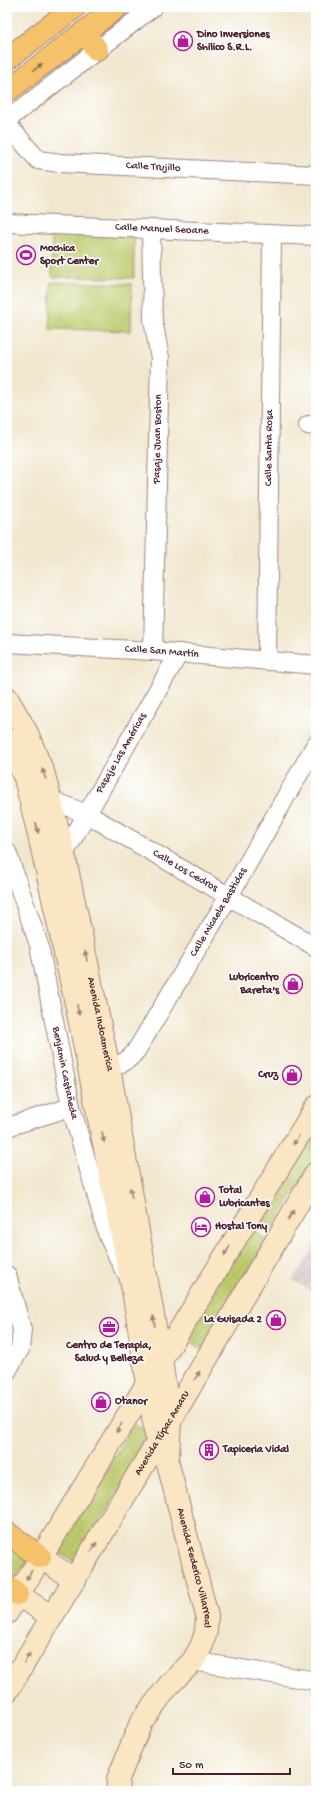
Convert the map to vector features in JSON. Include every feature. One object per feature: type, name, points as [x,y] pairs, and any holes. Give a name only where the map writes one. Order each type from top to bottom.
[{"type":"main road","points":[[7,59],[75,7]]},
{"type":"main road","points":[[7,91],[117,7]]},
{"type":"main road","points":[[84,32],[97,50]]},
{"type":"main road","name":"Avenida Indoamerica","points":[[7,698],[27,733],[44,775],[64,854],[109,1068],[161,1360]]},
{"type":"main road","name":"Avenida Indoamerica","points":[[7,739],[24,778],[41,844],[77,1008],[133,1290],[147,1383]]},
{"type":"main road","points":[[7,1613],[12,1590],[40,1557],[316,1107]]},
{"type":"main road","name":"Avenida Túpac Amaru","points":[[7,1691],[170,1422],[316,1173]]},
{"type":"main road","points":[[246,1221],[276,1240]]},
{"type":"main road","name":"Avenida Federico Villarreal","points":[[161,1360],[170,1422],[168,1464]]},
{"type":"main road","name":"Avenida Federico Villarreal","points":[[117,1791],[118,1779],[141,1722],[169,1685],[193,1662],[202,1645],[206,1631],[207,1616],[168,1464],[157,1442],[147,1383]]},
{"type":"main road","points":[[7,1533],[74,1580]]},
{"type":"main road","points":[[12,1590],[52,1617]]},
{"type":"street","points":[[7,120],[153,7]]},
{"type":"street","name":"Calle Trujillo","points":[[7,124],[38,160],[60,163],[316,175]]},
{"type":"street","name":"Calle Manuel Seoane","points":[[7,223],[316,236]]},
{"type":"street","name":"Pasaje Juan Boston","points":[[151,229],[153,320],[160,358],[153,651]]},
{"type":"street","name":"Calle Santa Rosa","points":[[267,661],[272,235]]},
{"type":"street","name":"Calle San Martín","points":[[7,643],[153,651],[316,665]]},
{"type":"street","name":"Pasaje Las Américas","points":[[64,854],[179,653]]},
{"type":"street","name":"Calle Micaela Bastidas","points":[[109,1068],[119,1066],[136,1052],[230,896],[316,744]]},
{"type":"street","name":"Calle Los Cedros","points":[[51,800],[87,814],[316,947]]},
{"type":"street","name":"Benjamin Castañeda","points":[[7,852],[39,945],[70,1107],[108,1236],[133,1290]]},
{"type":"street","points":[[7,1127],[70,1107]]},
{"type":"street","points":[[7,1275],[22,1330],[20,1349],[7,1371]]},
{"type":"street","points":[[7,1341],[15,1328],[17,1312]]},
{"type":"street","points":[[193,1662],[316,1681]]},
{"type":"shaded area","points":[[316,1244],[316,1294],[293,1280]]},
{"type":"green space","points":[[52,232],[134,234],[134,278],[52,277]]},
{"type":"green space","points":[[51,282],[132,284],[131,331],[50,329]]},
{"type":"green space","points":[[316,1118],[316,1157],[271,1230],[254,1220]]},
{"type":"green space","points":[[250,1229],[267,1240],[202,1349],[184,1338]]},
{"type":"green space","points":[[134,1423],[152,1434],[76,1563],[58,1552]]},
{"type":"green space","points":[[7,1539],[31,1556],[17,1577],[7,1570]]},
{"type":"place","name":"Dino Inversiones Shilico S.R.L.","points":[[183,41]]},
{"type":"place","name":"Mochica Sport Center","points":[[26,255]]},
{"type":"place","name":"Lubricentro Bareta's","points":[[293,984]]},
{"type":"place","name":"Cruz","points":[[292,1075]]},
{"type":"place","name":"Total Lubricantes","points":[[205,1197]]},
{"type":"place","name":"Hostal Tony","points":[[201,1227]]},
{"type":"place","name":"La Guisada 2","points":[[276,1320]]},
{"type":"place","name":"Centro de Terapia, Salud y Belleza","points":[[109,1327]]},
{"type":"place","name":"Otanor","points":[[101,1402]]},
{"type":"place","name":"Tapiceria Vidal","points":[[209,1450]]}]
